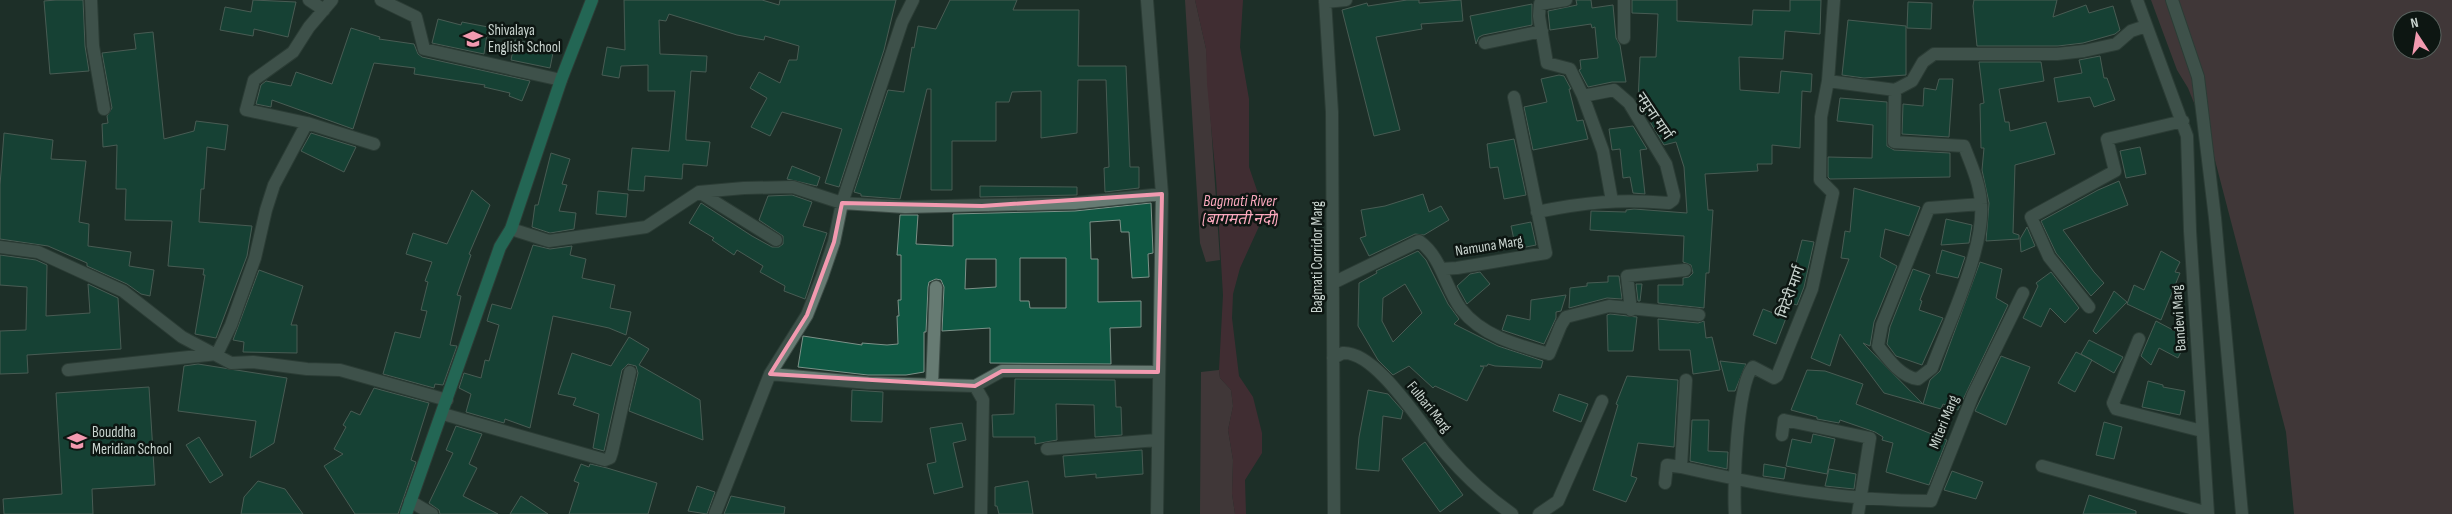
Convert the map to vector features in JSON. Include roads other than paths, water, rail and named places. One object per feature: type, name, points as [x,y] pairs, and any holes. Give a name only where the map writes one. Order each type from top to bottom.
[{"type":"main road","points":[[406,514],[500,247],[510,230],[592,0]]},
{"type":"street","points":[[91,0],[93,46],[104,109]]},
{"type":"street","points":[[309,0],[328,5],[308,27],[293,52],[254,80],[246,110],[307,123],[374,144]]},
{"type":"street","points":[[381,0],[416,17],[424,49],[562,80]]},
{"type":"street","points":[[715,514],[770,374],[807,315],[834,242],[842,203],[902,22],[913,0]]},
{"type":"street","points":[[1147,0],[1162,194],[1163,263],[1158,372],[1157,514]]},
{"type":"street","points":[[1325,1],[1346,0]]},
{"type":"street","points":[[1566,0],[1540,4],[1547,63],[1570,69],[1603,152],[1612,201]]},
{"type":"street","points":[[1624,0],[1624,38]]},
{"type":"street","name":"मिटेरी मार्ग","points":[[1734,479],[1741,407],[1751,369],[1756,368],[1774,378],[1777,376],[1817,270],[1833,193],[1820,180],[1821,117],[1828,81],[1834,0]]},
{"type":"street","name":"Bandevi Marg","points":[[2137,0],[2187,136],[2190,231],[2208,514]]},
{"type":"street","points":[[2172,0],[2198,77],[2215,218],[2232,422],[2242,514]]},
{"type":"street","name":"Bagmati Corridor Marg","points":[[1325,1],[1332,112],[1334,514]]},
{"type":"street","points":[[1828,81],[1895,90],[1912,81],[1923,62],[1934,54],[2057,54],[2084,51],[2116,44],[2132,31],[2146,26]]},
{"type":"street","points":[[1485,43],[1542,31]]},
{"type":"street","name":"नमुना मार्ग","points":[[1537,212],[1589,202],[1669,203],[1673,200],[1674,196],[1666,164],[1629,102],[1614,90],[1582,96]]},
{"type":"street","points":[[1895,90],[1894,142],[1964,146],[1975,175],[1981,204],[1980,229],[1974,255],[1932,368],[1918,379],[1911,378],[1893,364],[1878,346],[1882,325],[1929,208],[1981,204]]},
{"type":"street","name":"Namuna Marg","points":[[1514,97],[1546,252],[1545,254],[1441,269],[1460,308],[1476,324],[1516,345],[1549,354],[1566,317],[1609,306],[1631,310],[1699,315]]},
{"type":"street","points":[[2089,307],[2049,257],[2031,217],[2115,171],[2107,139],[2183,121]]},
{"type":"street","points":[[217,354],[231,326],[255,258],[274,185],[307,123]]},
{"type":"street","points":[[510,230],[549,242],[646,227],[699,192],[793,186],[842,203],[905,207],[1076,203],[1162,194]]},
{"type":"street","points":[[699,192],[776,240]]},
{"type":"street","points":[[1334,282],[1419,242],[1429,248],[1441,269]]},
{"type":"street","points":[[0,247],[38,252],[123,291],[182,337],[231,363],[253,362],[307,369],[340,370],[447,400]]},
{"type":"street","points":[[1631,310],[1626,276],[1686,270]]},
{"type":"street","points":[[932,383],[936,287]]},
{"type":"street","name":"Miteri Marg","points":[[1681,467],[1734,479],[1860,498],[1887,501],[1931,501],[1973,395],[2024,293]]},
{"type":"street","points":[[2139,339],[2113,403],[2116,410],[2202,431]]},
{"type":"street","name":"Fulbari Marg","points":[[1333,358],[1343,353],[1362,358],[1376,368],[1426,426],[1445,454],[1493,500],[1512,514]]},
{"type":"street","points":[[68,370],[217,354]]},
{"type":"street","points":[[770,374],[868,383],[932,383],[975,386],[1002,371],[1158,372]]},
{"type":"street","points":[[442,414],[605,460],[610,458],[612,452],[630,372]]},
{"type":"street","points":[[1665,483],[1667,465],[1681,467],[1686,380]]},
{"type":"street","points":[[975,386],[983,400],[981,514]]},
{"type":"street","points":[[1539,514],[1558,501],[1602,402]]},
{"type":"street","points":[[1782,436],[1784,420],[1870,438],[1858,514]]},
{"type":"street","points":[[1047,449],[1158,440]]},
{"type":"street","points":[[2042,466],[2208,514]]},
{"type":"street","points":[[1734,479],[1735,514]]},
{"type":"street","points":[[1492,514],[1493,500]]},
{"type":"street","points":[[410,502],[432,514]]},
{"type":"water","name":"Bagmati River (बागमती नदी)","points":[[1195,0],[1243,0],[1240,47],[1249,99],[1249,167],[1263,208],[1261,222],[1240,268],[1233,294],[1232,318],[1239,376],[1253,397],[1262,433],[1262,453],[1245,480],[1246,514],[1235,514],[1232,494],[1233,460],[1228,430],[1233,406],[1231,390],[1220,378],[1219,370],[1223,295],[1216,178],[1207,84],[1206,49]]},
{"type":"place","name":"Shivalaya English School","points":[[473,39]]},
{"type":"place","name":"Bouddha Meridian School","points":[[77,441]]}]
